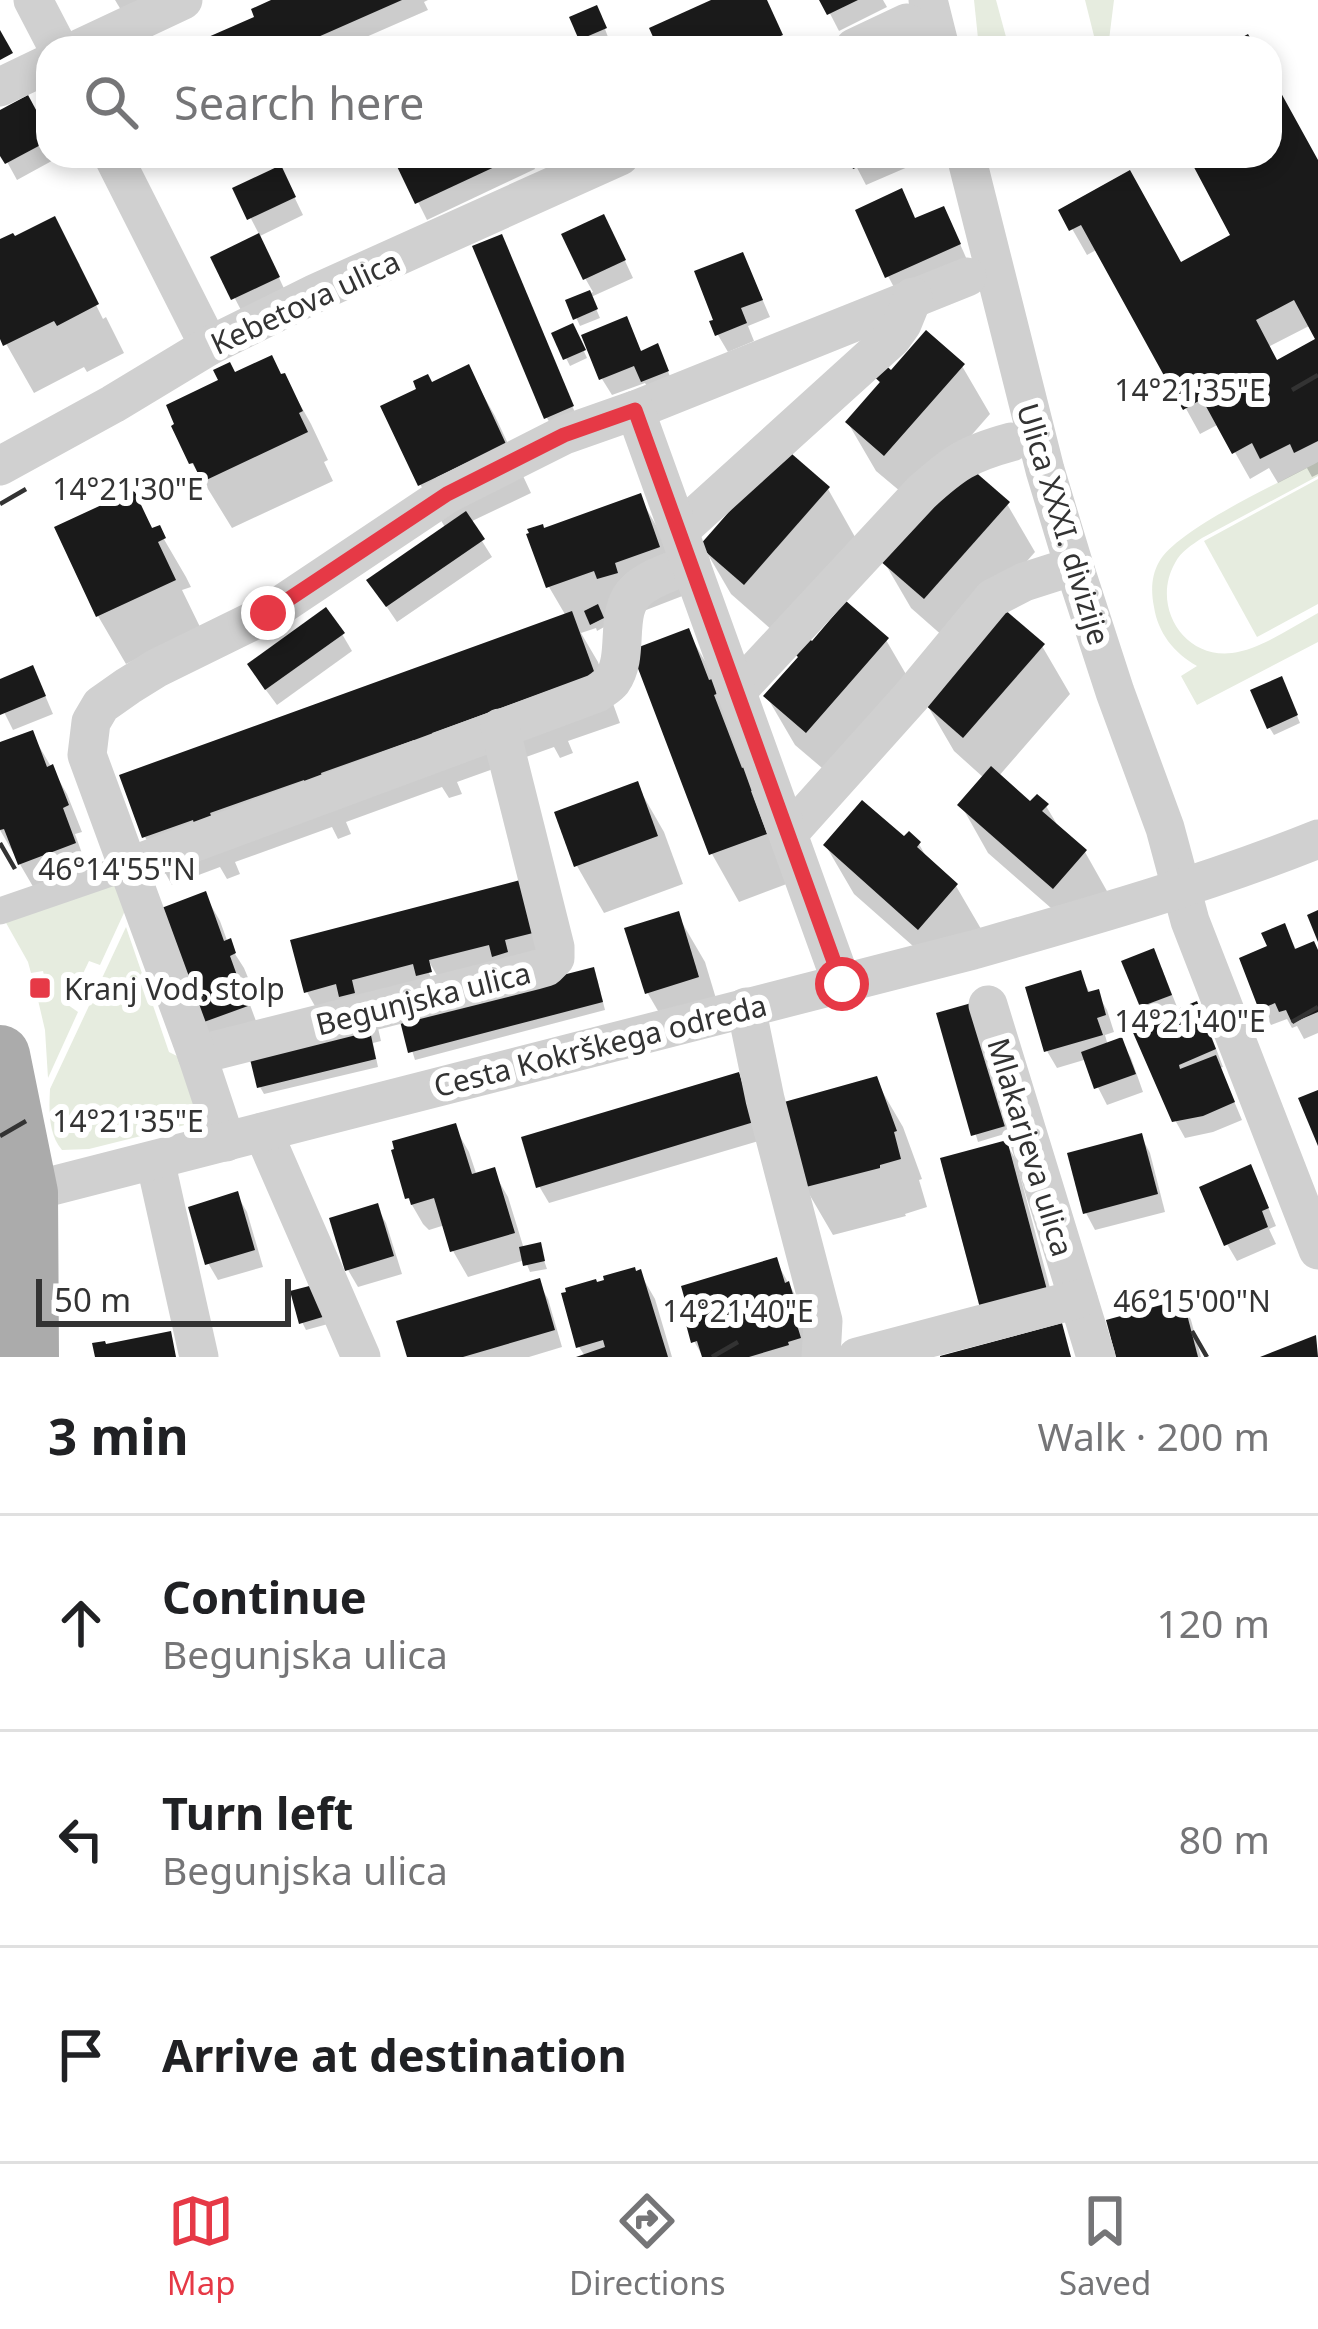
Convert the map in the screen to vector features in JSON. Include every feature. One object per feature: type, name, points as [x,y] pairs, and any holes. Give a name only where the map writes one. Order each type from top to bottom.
[{"type":"main road","points":[[0,1055],[28,1357]]},
{"type":"street","points":[[33,0],[52,36]]},
{"type":"street","points":[[106,36],[182,0]]},
{"type":"street","points":[[875,36],[918,12]]},
{"type":"street","points":[[0,87],[36,70]]},
{"type":"street","points":[[119,168],[208,346]]},
{"type":"street","name":"Kebetova ulica","points":[[0,466],[208,346],[593,168]]},
{"type":"street","name":"Ulica XXXI. divizije","points":[[969,168],[1074,566],[1165,828],[1190,921],[1318,1250]]},
{"type":"street","points":[[361,1357],[197,1055],[139,863],[87,755],[91,722],[101,705],[157,668],[268,613],[447,494],[564,435],[967,277]]},
{"type":"street","points":[[0,911],[596,693],[613,680],[622,654],[624,611],[633,593],[685,548],[892,338],[913,297]]},
{"type":"street","points":[[635,410],[842,984]]},
{"type":"street","points":[[736,692],[952,464],[1011,442]]},
{"type":"street","points":[[788,834],[993,598],[1074,566]]},
{"type":"street","name":"Begunjska ulica","points":[[197,1055],[536,970],[555,958],[500,728]]},
{"type":"street","name":"Cesta Kokrškega odreda","points":[[14,1196],[1126,907],[1318,839]]},
{"type":"street","name":"Mlakarjeva ulica","points":[[988,1006],[1096,1357]]},
{"type":"street","points":[[746,1007],[823,1321],[821,1357]]},
{"type":"street","points":[[155,1160],[199,1357]]},
{"type":"street","points":[[857,1357],[1078,1299]]},
{"type":"shaded area","points":[[974,0],[996,0],[1006,36],[978,36]]},
{"type":"shaded area","points":[[1085,0],[1114,0],[1110,36],[1094,36]]},
{"type":"shaded area","points":[[1318,462],[1318,476],[1202,538],[1175,563],[1167,596],[1176,626],[1186,638],[1214,653],[1254,647],[1318,613],[1318,642],[1197,705],[1181,676],[1197,666],[1168,641],[1156,616],[1152,584],[1159,562],[1207,521]]},
{"type":"shaded area","points":[[1318,479],[1318,604],[1257,637],[1204,541]]},
{"type":"shaded area","points":[[109,884],[129,902],[100,965],[89,961],[68,1005],[78,1012],[48,1078],[38,1000],[49,996],[43,971],[31,973],[5,921]]},
{"type":"shaded area","points":[[126,927],[169,1052],[187,1061],[201,1121],[89,1149],[62,1150],[52,1129],[50,1089]]},
{"type":"building","points":[[271,0],[402,0],[320,36],[210,36],[254,17],[251,9]]},
{"type":"building","points":[[711,0],[767,0],[783,35],[653,36],[649,28]]},
{"type":"building","points":[[819,0],[858,0],[827,15]]},
{"type":"building","points":[[597,5],[607,28],[577,36],[569,17]]},
{"type":"building","points":[[0,30],[13,53],[0,60]]},
{"type":"building","points":[[28,95],[36,110],[36,147],[5,164],[0,156],[0,110]]},
{"type":"building","points":[[1282,95],[1318,160],[1318,441],[1294,453],[1290,444],[1260,459],[1252,443],[1232,454],[1202,399],[1183,410],[1081,225],[1069,231],[1058,210],[1130,170],[1181,262],[1230,235],[1194,168],[1282,168]],"holes":[[[1294,300],[1315,339],[1277,360],[1256,320]]]},
{"type":"building","points":[[282,168],[296,197],[247,220],[232,188]]},
{"type":"building","points":[[398,168],[492,168],[415,204]]},
{"type":"building","points":[[902,188],[915,218],[944,206],[961,244],[885,278],[855,210]]},
{"type":"building","points":[[604,214],[626,260],[583,280],[561,234]]},
{"type":"building","points":[[55,216],[99,304],[3,346],[0,239]]},
{"type":"building","points":[[259,233],[280,277],[231,300],[210,257]]},
{"type":"building","points":[[502,234],[574,406],[544,419],[472,246]]},
{"type":"building","points":[[743,252],[763,300],[741,308],[747,323],[715,336],[694,271]]},
{"type":"building","points":[[590,290],[598,309],[573,320],[565,300]]},
{"type":"building","points":[[627,316],[641,351],[658,343],[669,371],[641,382],[634,366],[599,380],[581,335]]},
{"type":"building","points":[[573,323],[586,350],[563,360],[551,333]]},
{"type":"building","points":[[926,330],[965,364],[884,456],[845,422],[880,382],[872,375],[883,363],[891,370]]},
{"type":"building","points":[[272,355],[303,411],[299,413],[308,432],[202,482],[171,426],[166,405],[218,380],[213,370],[230,362],[235,372]]},
{"type":"building","points":[[469,364],[506,444],[418,486],[380,406],[416,389],[413,381],[428,374],[432,382]]},
{"type":"building","points":[[785,448],[830,487],[744,585],[699,546]]},
{"type":"building","points":[[965,463],[1010,502],[924,599],[879,560]]},
{"type":"building","points":[[134,490],[152,528],[160,525],[166,538],[158,542],[176,580],[96,617],[54,527]]},
{"type":"building","points":[[641,493],[660,547],[615,563],[618,573],[597,579],[594,571],[546,588],[527,529],[543,524],[544,528]]},
{"type":"building","points":[[466,511],[485,539],[386,607],[366,580]]},
{"type":"building","points":[[846,601],[889,638],[806,733],[763,696],[798,657],[791,650],[805,635],[812,641]]},
{"type":"building","points":[[598,604],[604,618],[590,625],[584,611]]},
{"type":"building","points":[[326,607],[345,633],[265,690],[247,664]]},
{"type":"building","points":[[1004,609],[1045,644],[963,738],[923,703]]},
{"type":"building","points":[[572,611],[595,674],[432,733],[436,745],[418,752],[414,740],[321,773],[325,786],[308,792],[304,780],[210,813],[215,826],[197,833],[193,820],[142,838],[119,775]]},
{"type":"building","points":[[689,628],[709,680],[718,677],[724,691],[714,695],[742,768],[752,764],[761,787],[751,791],[767,834],[709,855],[631,650]]},
{"type":"building","points":[[33,665],[46,696],[0,715],[0,679]]},
{"type":"building","points":[[1282,676],[1298,715],[1267,729],[1250,690]]},
{"type":"building","points":[[33,730],[69,805],[63,808],[76,843],[18,865],[4,829],[0,830],[0,742]]},
{"type":"building","points":[[991,766],[1030,801],[1037,794],[1049,804],[1042,811],[1087,850],[1053,889],[957,805]]},
{"type":"building","points":[[638,781],[658,836],[574,867],[554,812]]},
{"type":"building","points":[[862,800],[904,836],[909,831],[921,842],[917,847],[958,884],[918,930],[823,845]]},
{"type":"building","points":[[524,879],[537,932],[505,940],[508,952],[492,957],[489,945],[429,960],[432,972],[416,976],[413,964],[352,980],[355,993],[339,997],[336,984],[304,993],[290,940]]},
{"type":"building","points":[[206,891],[224,941],[231,938],[236,953],[230,956],[248,1006],[193,1026],[151,912]]},
{"type":"building","points":[[1318,910],[1318,942],[1307,915]]},
{"type":"building","points":[[679,911],[699,977],[645,994],[624,928]]},
{"type":"building","points":[[1285,923],[1295,949],[1314,941],[1318,950],[1318,1012],[1292,1023],[1286,1010],[1279,1012],[1275,1003],[1259,1010],[1239,958],[1267,946],[1261,933]]},
{"type":"building","points":[[1154,948],[1172,995],[1140,1007],[1121,961]]},
{"type":"building","points":[[594,967],[603,1002],[408,1053],[399,1017]]},
{"type":"building","points":[[1081,970],[1088,992],[1099,989],[1106,1015],[1097,1018],[1103,1035],[1044,1052],[1025,987]]},
{"type":"building","points":[[1197,1001],[1216,1049],[1179,1065],[1180,1069],[1216,1055],[1235,1102],[1203,1116],[1172,1122],[1131,1028],[1154,1013],[1156,1018]]},
{"type":"building","points":[[975,1002],[1009,1125],[971,1136],[936,1013]]},
{"type":"building","points":[[369,1026],[376,1059],[257,1088],[249,1055]]},
{"type":"building","points":[[1122,1037],[1136,1074],[1094,1089],[1081,1052]]},
{"type":"building","points":[[739,1072],[754,1122],[536,1188],[521,1137]]},
{"type":"building","points":[[877,1076],[897,1131],[901,1159],[802,1188],[777,1104]]},
{"type":"building","points":[[1318,1090],[1318,1146],[1298,1098]]},
{"type":"building","points":[[456,1123],[472,1174],[495,1167],[515,1233],[450,1252],[434,1198],[411,1205],[405,1199],[391,1150],[392,1141]]},
{"type":"building","points":[[1142,1133],[1158,1194],[1083,1214],[1067,1153]]},
{"type":"building","points":[[1007,1140],[1047,1290],[980,1308],[940,1158]]},
{"type":"building","points":[[1251,1164],[1269,1208],[1262,1211],[1268,1227],[1224,1246],[1199,1187]]},
{"type":"building","points":[[238,1191],[255,1250],[205,1265],[188,1207]]},
{"type":"building","points":[[378,1203],[394,1256],[345,1271],[329,1218]]},
{"type":"building","points":[[541,1242],[545,1261],[523,1266],[519,1247]]},
{"type":"building","points":[[777,1257],[798,1311],[793,1312],[801,1338],[749,1357],[702,1357],[697,1341],[691,1343],[681,1286]]},
{"type":"building","points":[[635,1267],[641,1269],[668,1357],[576,1357],[605,1347],[603,1340],[576,1348],[561,1293]]},
{"type":"building","points":[[540,1278],[555,1330],[463,1357],[407,1357],[396,1321]]},
{"type":"building","points":[[317,1284],[326,1316],[299,1324],[290,1291]]},
{"type":"building","points":[[1183,1299],[1198,1357],[1116,1357],[1106,1320]]},
{"type":"building","points":[[1062,1323],[1071,1357],[940,1357],[940,1356]]},
{"type":"building","points":[[171,1331],[176,1357],[95,1357],[92,1343]]},
{"type":"building","points":[[1316,1335],[1318,1357],[1260,1357]]},
{"type":"place","name":"Kranj Vod. stolp","points":[[40,988]]},
{"type":"route","points":[[268,613],[447,494],[564,435],[635,410],[842,984]]}]
